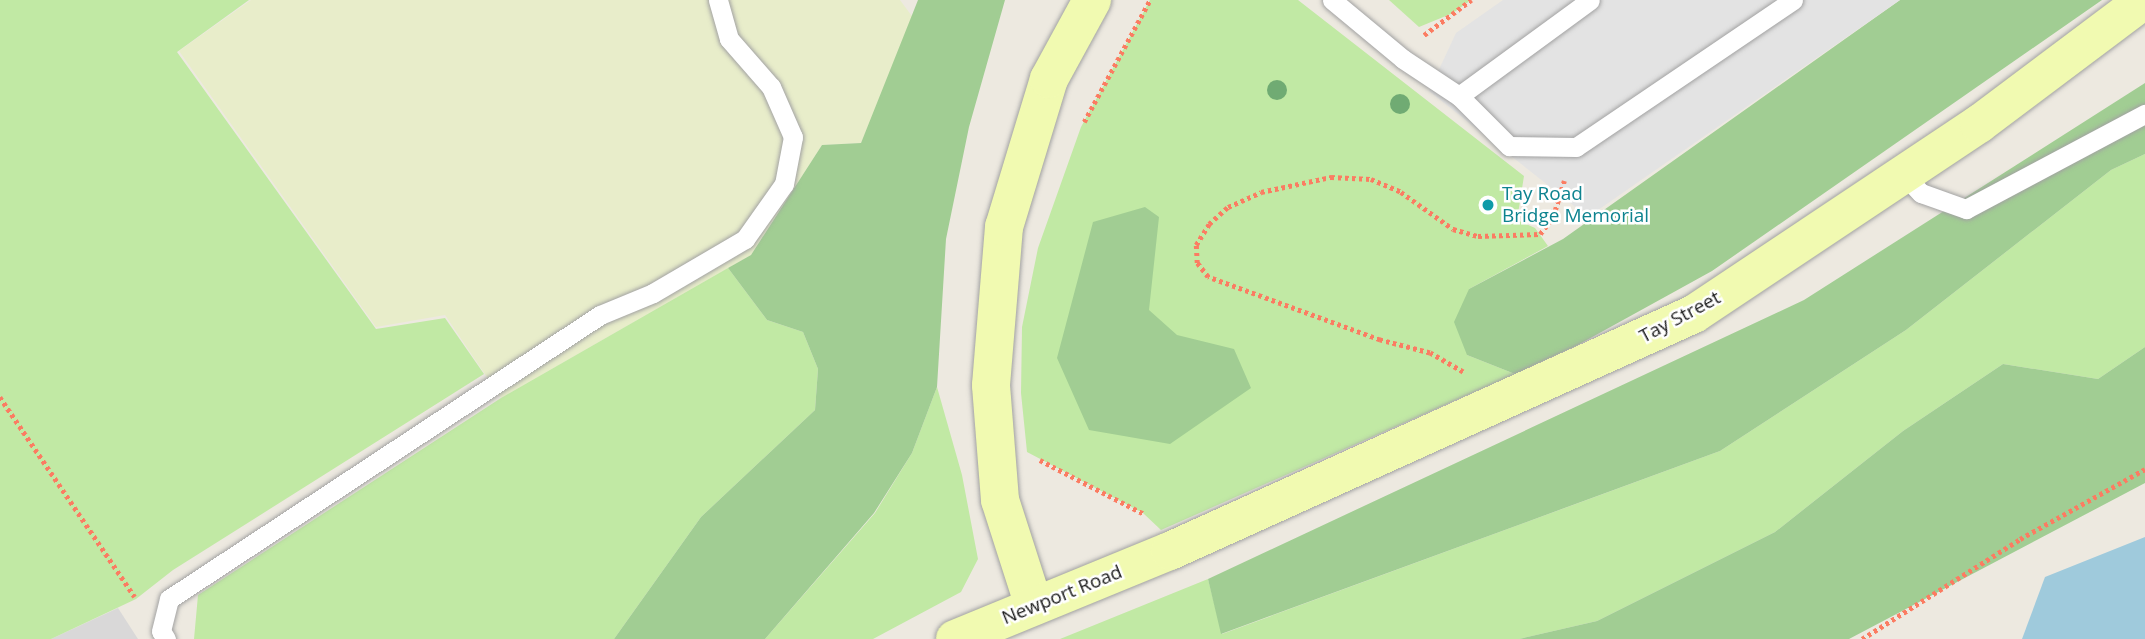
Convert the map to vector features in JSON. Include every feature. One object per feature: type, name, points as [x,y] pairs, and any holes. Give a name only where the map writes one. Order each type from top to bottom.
[{"type":"main road","points":[[1034,606],[999,487],[991,385],[1004,227],[1049,79],[1092,0]]},
{"type":"main road","name":"Tay Street","points":[[1161,536],[1693,314],[1903,175],[2144,0]]},
{"type":"main road","name":"Newport Road","points":[[955,639],[1034,606],[1161,536]]},
{"type":"lane","points":[[164,635],[169,599],[600,315],[653,293],[745,239],[784,184],[793,137],[771,87],[729,39],[718,0]]},
{"type":"lane","points":[[1332,0],[1403,59],[1459,96],[1508,146],[1576,147],[1793,0]]},
{"type":"lane","points":[[1459,96],[1590,0]]},
{"type":"lane","points":[[1903,175],[1921,193],[1966,209],[2145,114]]},
{"type":"path","points":[[1081,127],[1150,0]]},
{"type":"path","points":[[1418,39],[1471,0]]},
{"type":"path","points":[[1469,376],[1430,353],[1380,340],[1208,276],[1197,263],[1196,245],[1209,224],[1228,207],[1261,192],[1331,177],[1371,179],[1401,191],[1452,229],[1478,236],[1541,234],[1559,196]]},
{"type":"path","points":[[0,397],[164,635]]},
{"type":"path","points":[[1027,452],[1161,536]]},
{"type":"path","points":[[1862,639],[2020,540],[2145,469]]},
{"type":"shaded area","points":[[1503,0],[1900,0],[1588,217],[1429,91],[1456,33]]},
{"type":"shaded area","points":[[118,608],[138,639],[51,639]]},
{"type":"green space","points":[[0,0],[249,0],[177,52],[376,329],[445,318],[484,374],[173,570],[136,599],[51,639],[0,639]]},
{"type":"green space","points":[[251,0],[900,0],[914,19],[861,143],[822,145],[751,255],[501,398],[445,315],[376,327],[179,51]]},
{"type":"green space","points":[[918,0],[1005,0],[969,127],[946,239],[937,387],[912,453],[874,513],[765,639],[614,639],[701,517],[815,410],[818,369],[803,332],[767,320],[728,268],[751,255],[822,145],[861,143]]},
{"type":"green space","points":[[1150,0],[1298,0],[1524,176],[1517,220],[1535,228],[1548,246],[1469,289],[1467,355],[1515,374],[1161,530],[1143,513],[1027,452],[1021,393],[1022,327],[1038,248],[1081,127]]},
{"type":"green space","points":[[1389,0],[1471,0],[1453,13],[1419,27]]},
{"type":"green space","points":[[1900,0],[2102,0],[1712,271],[1576,346],[1515,374],[1467,355],[1454,322],[1469,289],[1563,239]]},
{"type":"green space","points":[[2145,83],[2145,154],[2111,170],[1906,330],[1720,451],[1221,634],[1208,579],[1804,300]]},
{"type":"green space","points":[[2145,154],[2145,347],[2098,379],[2003,364],[1903,431],[1775,532],[1597,621],[1519,639],[1060,639],[1208,579],[1222,634],[1720,451],[1906,330],[2111,170]]},
{"type":"green space","points":[[1145,207],[1159,217],[1149,310],[1177,335],[1234,349],[1251,388],[1170,444],[1089,430],[1057,358],[1093,222]]},
{"type":"green space","points":[[728,268],[767,320],[803,332],[818,369],[815,410],[701,517],[614,639],[194,639],[198,595],[501,398]]},
{"type":"green space","points":[[2145,347],[2145,483],[1849,639],[1519,639],[1597,621],[1775,532],[1903,431],[2003,364],[2098,379]]},
{"type":"green space","points":[[937,387],[962,475],[978,559],[961,592],[873,639],[765,639],[875,513],[912,453]]},
{"type":"water","points":[[2145,537],[2145,639],[2022,639],[2045,577]]},
{"type":"place","name":"Tay Road Bridge Memorial","points":[[1488,205]]}]
